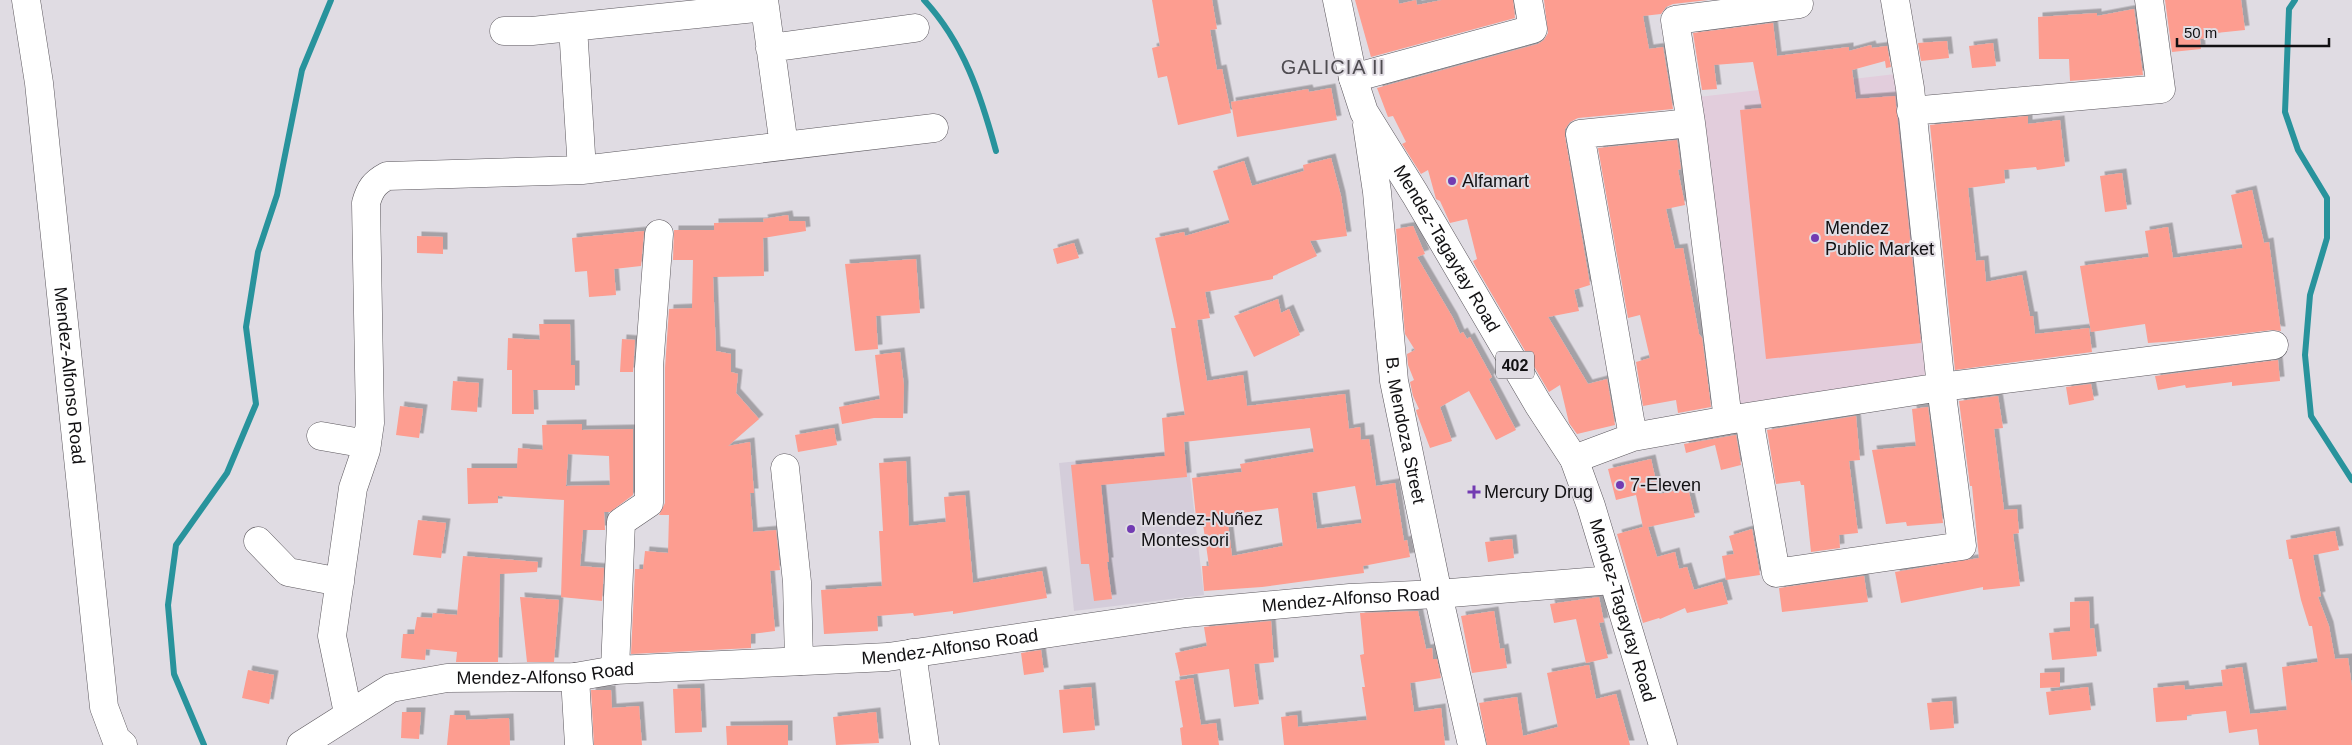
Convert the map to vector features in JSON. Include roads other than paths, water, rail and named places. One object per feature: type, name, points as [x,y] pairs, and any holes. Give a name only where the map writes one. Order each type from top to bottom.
[{"type":"street","name":"Mendez-Alfonso Road","points":[[26,0],[38,83],[104,707],[116,739],[123,745]]},
{"type":"street","name":"Mendez-Tagaytay Road","points":[[1336,0],[1353,78],[1364,112],[1415,194],[1538,404],[1574,459],[1591,506],[1663,745]]},
{"type":"street","points":[[1353,78],[1533,29],[1528,0]]},
{"type":"street","points":[[1799,4],[1674,20],[1739,420],[1776,573],[1962,546],[1941,387],[1911,100],[1895,0]]},
{"type":"street","points":[[1911,100],[2161,89],[2149,0]]},
{"type":"street","points":[[504,31],[572,27],[764,3],[784,146]]},
{"type":"street","points":[[572,27],[582,170]]},
{"type":"street","points":[[770,48],[915,28]]},
{"type":"street","name":"B. Mendoza Street","points":[[1364,112],[1374,164],[1394,381],[1438,594],[1472,745]]},
{"type":"street","points":[[1632,437],[1580,134],[1691,123]]},
{"type":"street","points":[[348,713],[332,636],[353,488],[367,444],[370,424],[366,203],[369,190],[376,182],[387,176],[582,170],[934,128]]},
{"type":"street","points":[[1377,202],[1395,193],[1415,194]]},
{"type":"street","points":[[615,670],[621,522],[648,503],[649,366],[659,234]]},
{"type":"street","points":[[1574,459],[1632,437],[1941,387],[2274,345]]},
{"type":"street","points":[[321,436],[367,444]]},
{"type":"street","points":[[785,468],[796,573],[800,661]]},
{"type":"street","points":[[258,541],[288,572],[340,582]]},
{"type":"street","name":"Mendez-Alfonso Road","points":[[301,745],[348,713],[391,688],[447,678],[575,677],[615,670],[881,657],[1186,613],[1350,598],[1438,594],[1612,580]]},
{"type":"street","points":[[912,653],[925,745]]},
{"type":"street","points":[[575,677],[579,745]]},
{"type":"waterway","points":[[204,745],[174,674],[168,605],[176,545],[227,473],[256,404],[246,327],[258,252],[277,195],[302,70],[331,0]]},
{"type":"waterway","points":[[924,0],[950,34],[960,52],[977,90],[996,151]]},
{"type":"waterway","points":[[2295,0],[2289,9],[2285,112],[2298,150],[2327,198],[2327,238],[2310,295],[2305,355],[2311,416],[2352,480]]},
{"type":"place","name":"Alfamart","points":[[1452,181]]},
{"type":"place","name":"Mendez Public Market","points":[[1815,238]]},
{"type":"place","name":"7-Eleven","points":[[1620,485]]},
{"type":"place","name":"Mercury Drug","points":[[1474,492]]},
{"type":"place","name":"Mendez-Nuñez Montessori","points":[[1131,529]]},
{"type":"district","name":"GALICIA II","points":[[1333,67]]}]
